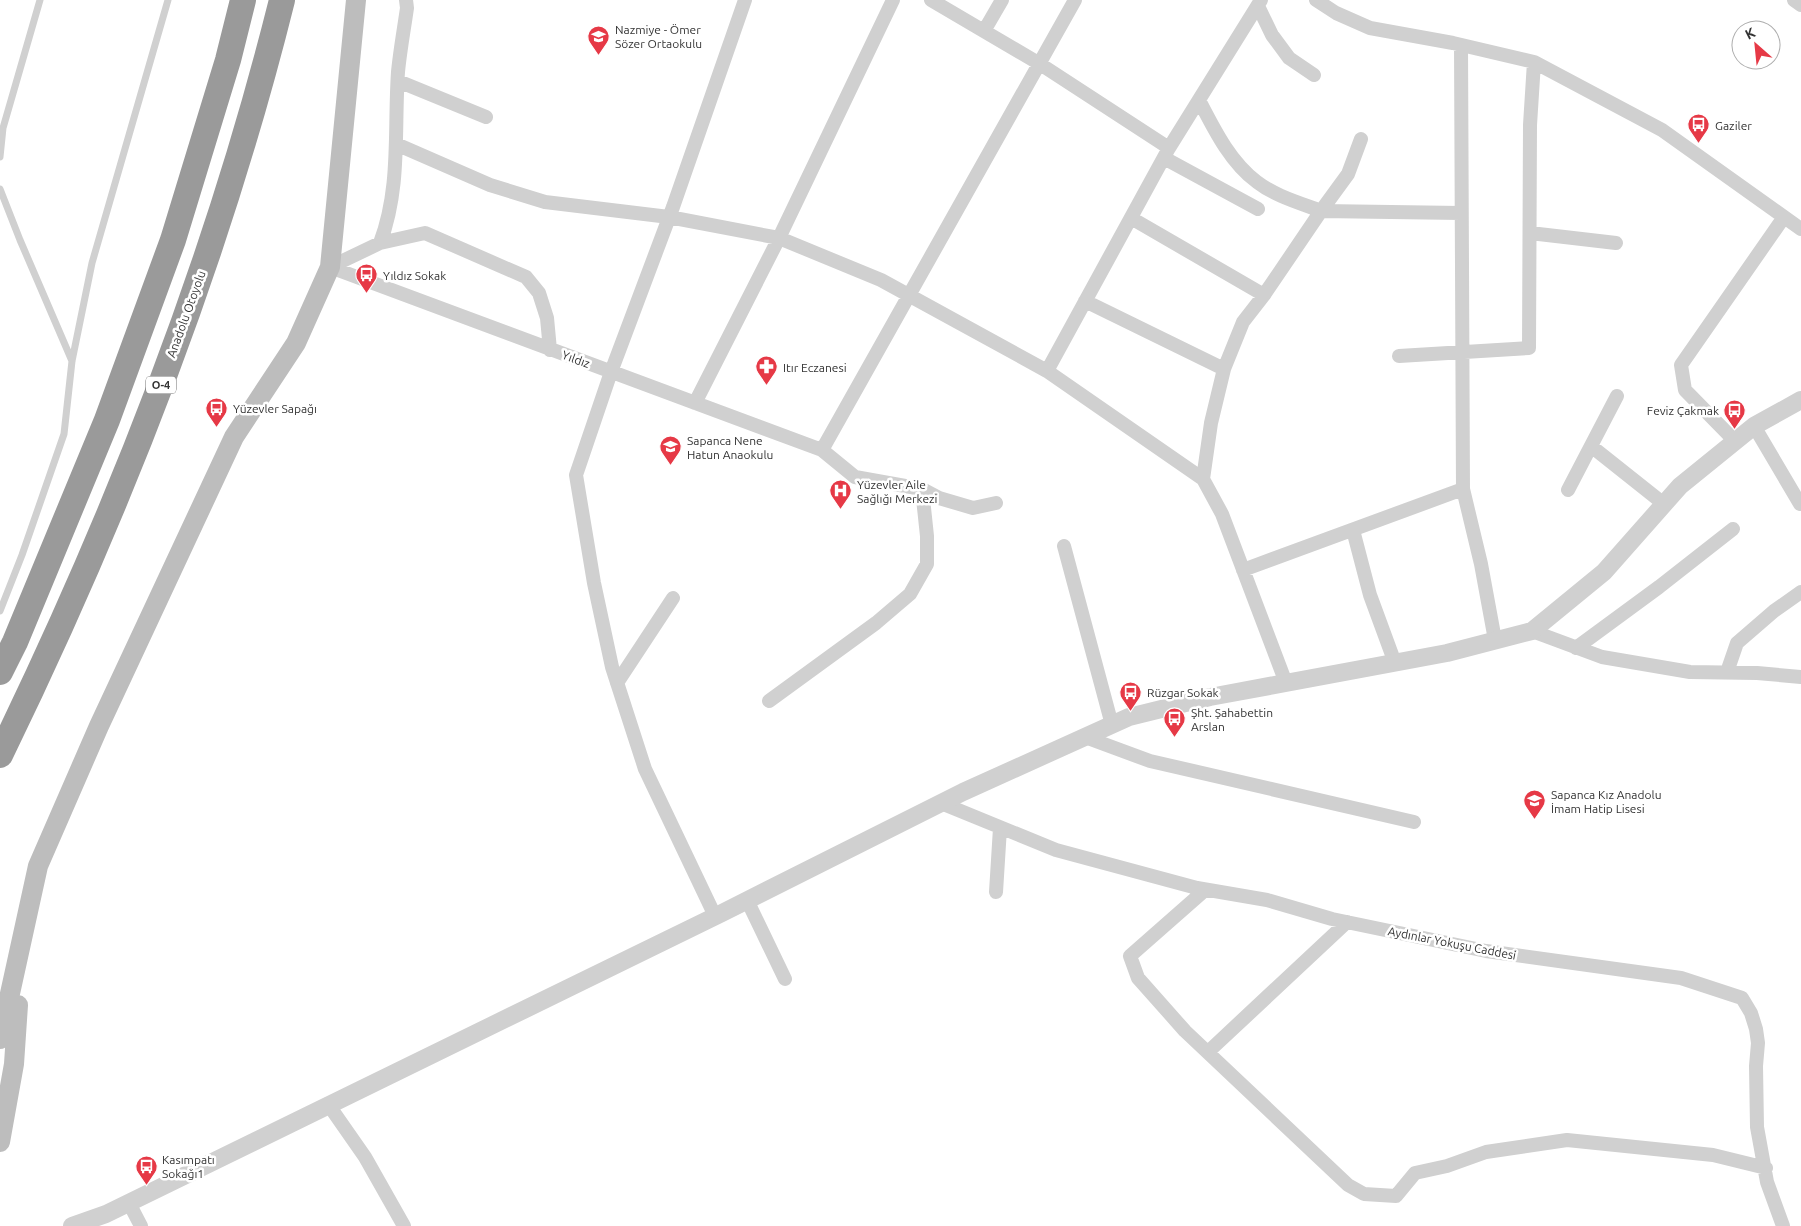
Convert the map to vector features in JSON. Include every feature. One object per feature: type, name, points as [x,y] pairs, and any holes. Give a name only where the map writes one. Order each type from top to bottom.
[{"type":"highway","points":[[0,672],[15,642],[107,420],[170,249],[228,60],[243,0]]},
{"type":"highway","name":"Anadolu Otoyolu","points":[[0,755],[47,658],[142,434],[209,252],[264,72],[282,0]]},
{"type":"main road","points":[[0,1040],[38,866],[99,726],[234,437],[296,343],[330,267],[356,0]]},
{"type":"main road","points":[[0,1142],[14,1064],[21,940]]},
{"type":"street","points":[[715,916],[645,768],[612,668],[594,583],[576,475],[610,372],[668,217],[745,0]]},
{"type":"street","points":[[695,403],[780,238],[893,0]]},
{"type":"street","points":[[931,0],[1040,64],[1166,153],[1258,209]]},
{"type":"street","points":[[984,31],[1002,0]]},
{"type":"street","points":[[822,450],[1076,0]]},
{"type":"street","points":[[1316,0],[1336,13],[1370,28],[1461,45],[1534,62],[1662,130],[1801,229]]},
{"type":"street","points":[[1794,0],[1801,5]]},
{"type":"street","points":[[380,243],[387,224],[395,174],[398,81],[410,3]]},
{"type":"street","points":[[1259,3],[1272,35],[1289,58],[1314,75]]},
{"type":"street","points":[[1047,370],[1166,153],[1259,3]]},
{"type":"street","points":[[1461,45],[1463,489],[1481,564],[1495,640]]},
{"type":"street","points":[[1399,356],[1529,348],[1530,125],[1534,62]]},
{"type":"street","points":[[398,81],[486,117]]},
{"type":"street","points":[[1199,100],[1213,129],[1232,157],[1257,182],[1285,198],[1321,211],[1462,213]]},
{"type":"street","points":[[1203,480],[1211,423],[1224,369],[1243,322],[1348,174],[1361,138]]},
{"type":"street","points":[[396,144],[490,185],[545,202],[668,217],[780,238],[881,280],[1047,370],[1203,480],[1222,514],[1286,683]]},
{"type":"street","points":[[1735,441],[1685,390],[1681,365],[1784,217]]},
{"type":"street","points":[[1131,218],[1264,294]]},
{"type":"street","points":[[330,267],[380,243],[425,233],[526,277],[539,293],[547,318],[550,350]]},
{"type":"street","points":[[1530,233],[1616,243]]},
{"type":"street","name":"Yıldız","points":[[330,267],[822,450],[855,477],[922,488],[939,498],[973,508],[996,504]]},
{"type":"street","points":[[1085,301],[1224,369]]},
{"type":"street","points":[[1568,490],[1617,396]]},
{"type":"street","points":[[72,1226],[106,1214],[715,916],[941,803],[1128,718],[1210,698],[1447,653],[1532,631],[1604,572],[1680,486],[1754,426],[1801,400]]},
{"type":"street","points":[[1754,426],[1800,504]]},
{"type":"street","points":[[1591,446],[1664,504]]},
{"type":"street","points":[[769,701],[876,623],[910,594],[927,564],[927,536],[922,488]]},
{"type":"street","points":[[1243,570],[1463,489]]},
{"type":"street","points":[[1353,530],[1370,595],[1395,663]]},
{"type":"street","points":[[1576,648],[1733,530]]},
{"type":"street","points":[[1064,546],[1112,725]]},
{"type":"street","points":[[1726,672],[1737,643],[1774,610],[1801,592]]},
{"type":"street","points":[[617,683],[673,598]]},
{"type":"street","points":[[1532,631],[1602,658],[1690,672],[1757,673],[1801,677]]},
{"type":"street","points":[[1085,737],[1150,761],[1414,822]]},
{"type":"street","name":"Aydınlar Yokuşu Caddesi","points":[[941,803],[1056,850],[1205,890],[1267,900],[1347,922],[1486,951],[1681,978],[1742,998],[1751,1013],[1756,1029],[1758,1043],[1756,1066],[1758,1127],[1767,1182],[1782,1226]]},
{"type":"street","points":[[996,892],[1000,828]]},
{"type":"street","points":[[1205,890],[1130,956],[1138,978],[1185,1031],[1348,1185],[1364,1194],[1396,1196],[1415,1173],[1447,1166],[1486,1152],[1567,1140],[1713,1155],[1766,1168]]},
{"type":"street","points":[[747,900],[785,979]]},
{"type":"street","points":[[1208,1052],[1347,922]]},
{"type":"street","points":[[328,1104],[365,1157],[404,1226]]},
{"type":"street","points":[[129,1202],[141,1226]]},
{"type":"lane","points":[[0,157],[3,128],[40,0]]},
{"type":"lane","points":[[0,611],[22,555],[64,434],[72,362],[92,263],[168,0]]},
{"type":"lane","points":[[0,189],[72,362]]},
{"type":"place","name":"Nazmiye - Ömer Sözer Ortaokulu","points":[[599,55]]},
{"type":"place","name":"Gaziler","points":[[1699,144]]},
{"type":"place","name":"Yıldız Sokak","points":[[367,294]]},
{"type":"place","name":"Itır Eczanesi","points":[[767,386]]},
{"type":"place","name":"Yüzevler Sapağı","points":[[217,427]]},
{"type":"place","name":"Feviz Çakmak","points":[[1735,429]]},
{"type":"place","name":"Sapanca Nene Hatun Anaokulu","points":[[671,466]]},
{"type":"place","name":"Yüzevler Aile Sağlığı Merkezi","points":[[841,510]]},
{"type":"place","name":"Rüzgar Sokak","points":[[1131,711]]},
{"type":"place","name":"Şht. Şahabettin Arslan","points":[[1175,738]]},
{"type":"place","name":"Sapanca Kız Anadolu İmam Hatip Lisesi","points":[[1535,820]]},
{"type":"place","name":"Kasımpatı Sokağı1","points":[[146,1185]]}]
